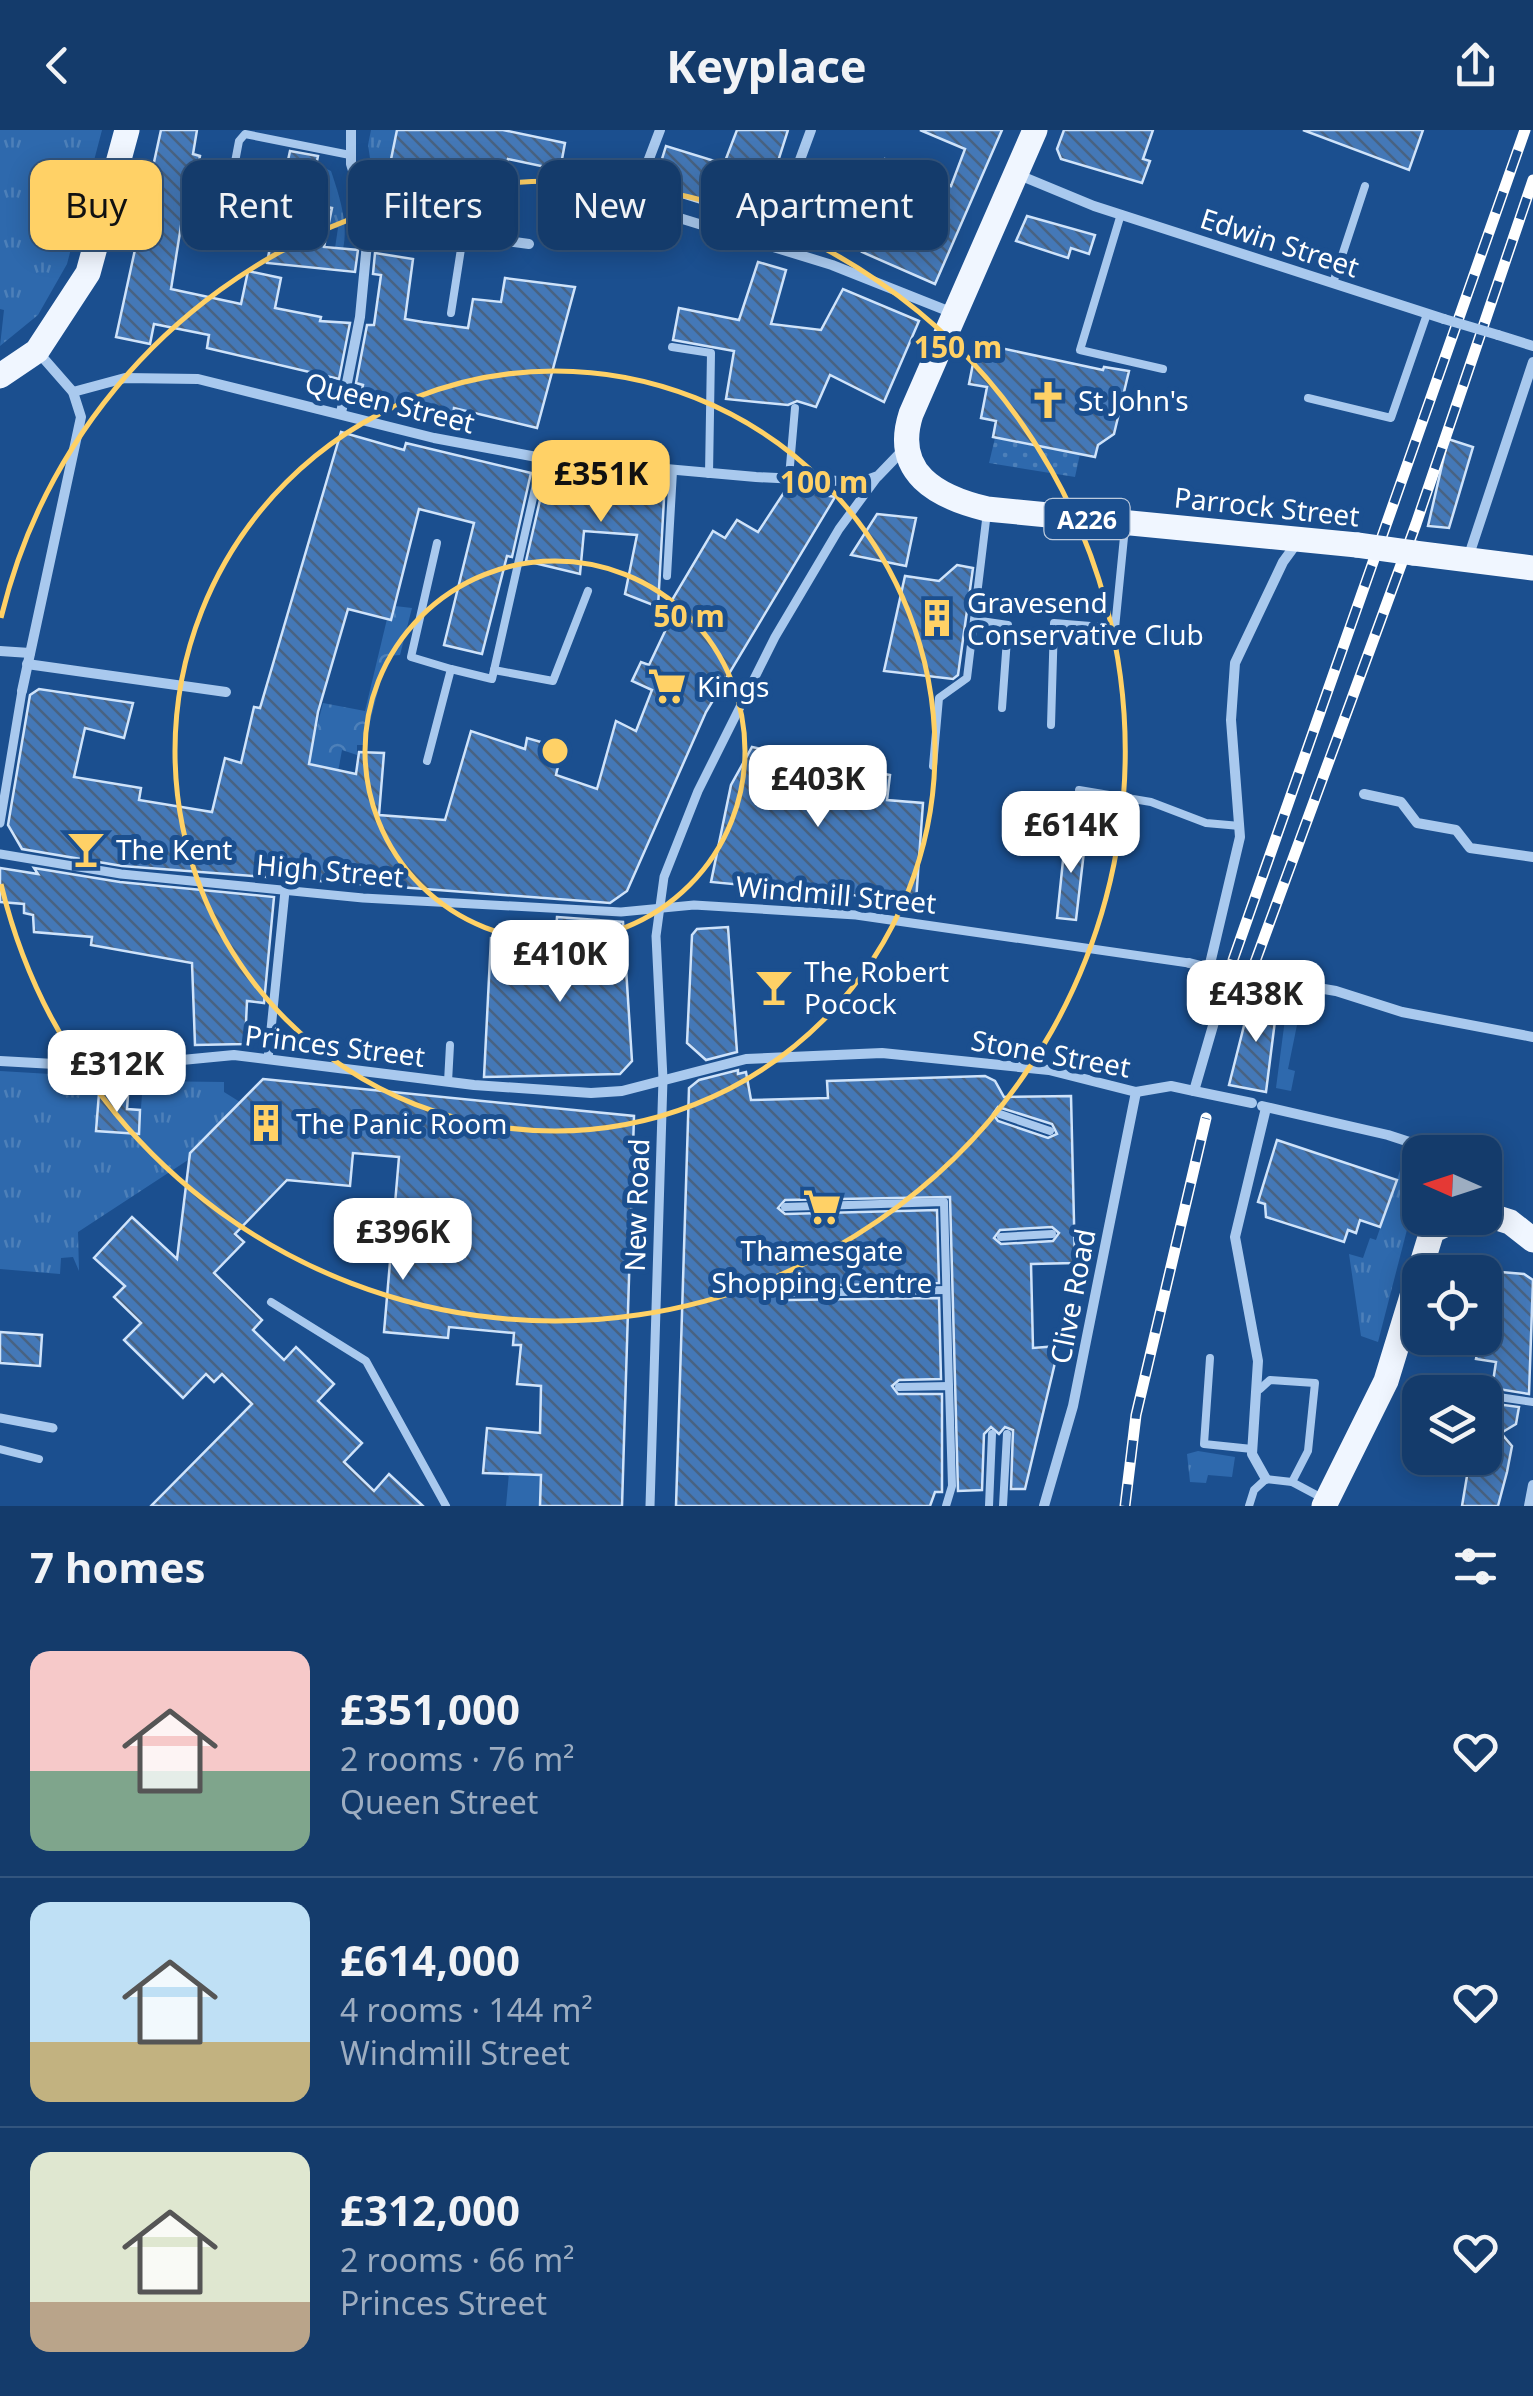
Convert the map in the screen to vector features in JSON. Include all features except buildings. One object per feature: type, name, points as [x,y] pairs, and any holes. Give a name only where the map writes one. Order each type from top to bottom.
[{"type":"main road","points":[[0,376],[38,351],[88,273],[127,130]]},
{"type":"main road","points":[[906,444],[911,414],[1036,130]]},
{"type":"main road","name":"Parrock Street","points":[[906,444],[923,483],[950,498],[987,509],[1414,552],[1533,568]]},
{"type":"main road","points":[[1502,1219],[1533,1240]]},
{"type":"main road","points":[[1325,1503],[1386,1381],[1430,1235]]},
{"type":"street","points":[[351,130],[351,160]]},
{"type":"street","points":[[649,160],[660,130]]},
{"type":"street","points":[[800,160],[811,130]]},
{"type":"street","name":"Edwin Street","points":[[1016,174],[1122,214],[1533,346]]},
{"type":"street","points":[[518,243],[529,244]]},
{"type":"street","points":[[341,413],[360,317],[366,250]]},
{"type":"street","points":[[785,250],[953,313]]},
{"type":"street","points":[[0,823],[22,691],[80,417],[72,392],[38,351]]},
{"type":"street","points":[[1468,559],[1533,362]]},
{"type":"street","name":"Queen Street","points":[[72,392],[124,378],[171,377],[240,386],[434,438],[542,458],[854,483],[878,476]]},
{"type":"street","points":[[878,476],[906,444]]},
{"type":"street","name":"New Road","points":[[650,1506],[663,1080],[658,906],[664,876],[698,791],[775,637],[840,529],[878,476]]},
{"type":"street","points":[[1209,968],[1240,826],[1231,720],[1236,663],[1283,562],[1300,540]]},
{"type":"street","points":[[0,651],[226,692]]},
{"type":"street","points":[[1364,794],[1400,801],[1417,823],[1454,829],[1470,848],[1533,857]]},
{"type":"street","name":"High Street","points":[[0,854],[122,874],[285,890],[621,912],[658,906]]},
{"type":"street","points":[[268,1058],[285,890]]},
{"type":"street","name":"Windmill Street","points":[[658,906],[889,919],[1189,963],[1209,968],[1226,981]]},
{"type":"street","points":[[1194,1091],[1226,981],[1248,974],[1336,991],[1415,1015],[1533,1037]]},
{"type":"street","name":"Stone Street","points":[[663,1080],[746,1059],[882,1053],[1048,1070],[1136,1092],[1170,1086],[1402,1142]]},
{"type":"street","name":"Princes Street","points":[[0,1062],[109,1068],[200,1056],[268,1058],[448,1082],[590,1093],[663,1080]]},
{"type":"street","name":"Clive Road","points":[[1044,1506],[1073,1406],[1136,1092]]},
{"type":"street","points":[[1266,1108],[1234,1237],[1256,1337],[1260,1388],[1252,1449],[1266,1480]]},
{"type":"street","points":[[1502,1213],[1510,1222]]},
{"type":"street","points":[[0,1418],[53,1428]]},
{"type":"street","points":[[1530,1506],[1533,1485]]},
{"type":"lane","points":[[235,160],[239,141],[245,134],[350,156]]},
{"type":"lane","points":[[1333,283],[1364,186]]},
{"type":"lane","points":[[1122,214],[1080,350],[1163,369]]},
{"type":"lane","points":[[452,313],[461,250]]},
{"type":"lane","points":[[1308,398],[1391,418],[1426,314]]},
{"type":"lane","points":[[672,347],[710,353],[709,474]]},
{"type":"lane","points":[[789,478],[794,408]]},
{"type":"lane","points":[[437,543],[411,657],[492,679],[542,458]]},
{"type":"lane","points":[[667,576],[673,471]]},
{"type":"lane","points":[[933,766],[939,698],[967,678],[987,509]]},
{"type":"lane","points":[[1051,726],[1054,623],[1115,628],[1125,522]]},
{"type":"lane","points":[[494,670],[553,681],[588,591]]},
{"type":"lane","points":[[974,620],[1008,625],[1002,708]]},
{"type":"lane","points":[[427,761],[451,669]]},
{"type":"lane","points":[[1079,790],[1151,802],[1206,823],[1240,826]]},
{"type":"lane","points":[[448,1082],[450,1044]]},
{"type":"lane","points":[[1000,1114],[1050,1131]]},
{"type":"lane","points":[[785,1207],[944,1202],[952,1486],[946,1506]]},
{"type":"lane","points":[[1001,1237],[1052,1234]]},
{"type":"lane","points":[[787,1294],[946,1290]]},
{"type":"lane","points":[[270,1302],[366,1361],[446,1506]]},
{"type":"lane","points":[[1210,1358],[1204,1444],[1252,1449]]},
{"type":"lane","points":[[1260,1388],[1270,1380],[1316,1383],[1308,1451],[1292,1482]]},
{"type":"lane","points":[[900,1387],[950,1386]]},
{"type":"lane","points":[[1502,1397],[1533,1402]]},
{"type":"lane","points":[[989,1506],[992,1434]]},
{"type":"lane","points":[[1004,1506],[1007,1434]]},
{"type":"lane","points":[[0,1448],[39,1459]]},
{"type":"lane","points":[[1249,1506],[1254,1490],[1266,1480],[1292,1482],[1325,1503]]},
{"type":"green space","points":[[0,130],[102,130],[94,160],[30,160],[30,250],[71,250],[67,264],[38,315],[0,346],[4,310],[0,309]]},
{"type":"green space","points":[[371,130],[397,130],[392,160],[370,160]]},
{"type":"green space","points":[[328,170],[344,220],[343,249],[335,248],[338,228],[328,227],[332,208],[328,207]]},
{"type":"green space","points":[[995,438],[1080,454],[1075,477],[989,463]]},
{"type":"green space","points":[[395,606],[412,608],[400,655],[387,656],[364,745],[357,745],[357,755],[342,750],[334,794],[300,792],[323,703],[365,711],[387,619],[391,619]]},
{"type":"green space","points":[[1287,1004],[1306,1007],[1304,1020],[1298,1020],[1288,1069],[1295,1071],[1291,1091],[1276,1088]]},
{"type":"green space","points":[[0,1071],[100,1077],[97,1131],[139,1134],[143,1081],[224,1082],[224,1092],[240,1102],[188,1160],[78,1232],[79,1271],[73,1257],[61,1258],[60,1274],[0,1269]]},
{"type":"green space","points":[[1402,1165],[1402,1235],[1406,1235],[1378,1342],[1361,1336],[1349,1254],[1363,1258],[1370,1238],[1376,1240]]},
{"type":"green space","points":[[512,1440],[559,1475],[558,1481],[541,1481],[540,1506],[506,1506]]},
{"type":"green space","points":[[1198,1451],[1235,1457],[1232,1477],[1208,1475],[1206,1483],[1190,1482],[1187,1454]]},
{"type":"railway","points":[[1233,960],[1525,130]]},
{"type":"railway","points":[[1254,965],[1416,524],[1533,180]]},
{"type":"railway","points":[[1125,1506],[1136,1415],[1206,1118]]},
{"type":"place","name":"St John's","points":[[1048,400]]},
{"type":"place","name":"Gravesend Conservative Club","points":[[937,618]]},
{"type":"place","name":"Kings","points":[[667,686]]},
{"type":"place","name":"The Kent","points":[[86,849]]},
{"type":"place","name":"The Robert Pocock","points":[[774,987]]},
{"type":"place","name":"The Panic Room","points":[[266,1123]]},
{"type":"place","name":"Thamesgate Shopping Centre","points":[[822,1207]]}]
